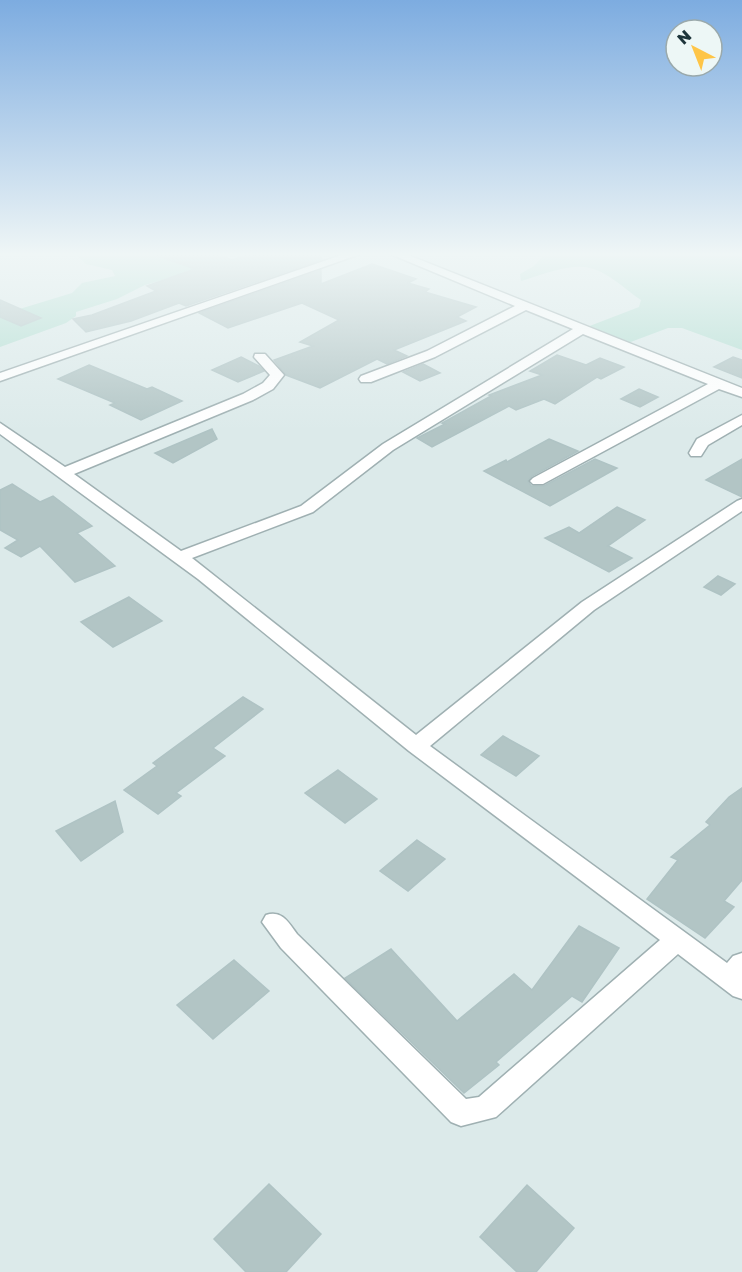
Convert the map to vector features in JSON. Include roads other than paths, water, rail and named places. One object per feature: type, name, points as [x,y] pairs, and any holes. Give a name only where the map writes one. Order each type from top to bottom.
[{"type":"street","points":[[0,377],[187,312]]},
{"type":"street","points":[[366,379],[431,354],[513,312]]},
{"type":"street","points":[[541,312],[742,393]]},
{"type":"street","points":[[180,557],[307,509],[388,447],[582,329]]},
{"type":"street","points":[[64,473],[248,397],[268,386],[277,375],[260,357]]},
{"type":"street","points":[[538,481],[718,384]]},
{"type":"street","points":[[696,453],[702,442],[742,419]]},
{"type":"street","points":[[0,427],[180,557],[416,746],[677,940],[738,976]]},
{"type":"street","points":[[416,746],[588,606],[742,504]]},
{"type":"street","points":[[274,922],[289,941],[461,1113],[486,1108],[677,940]]}]
